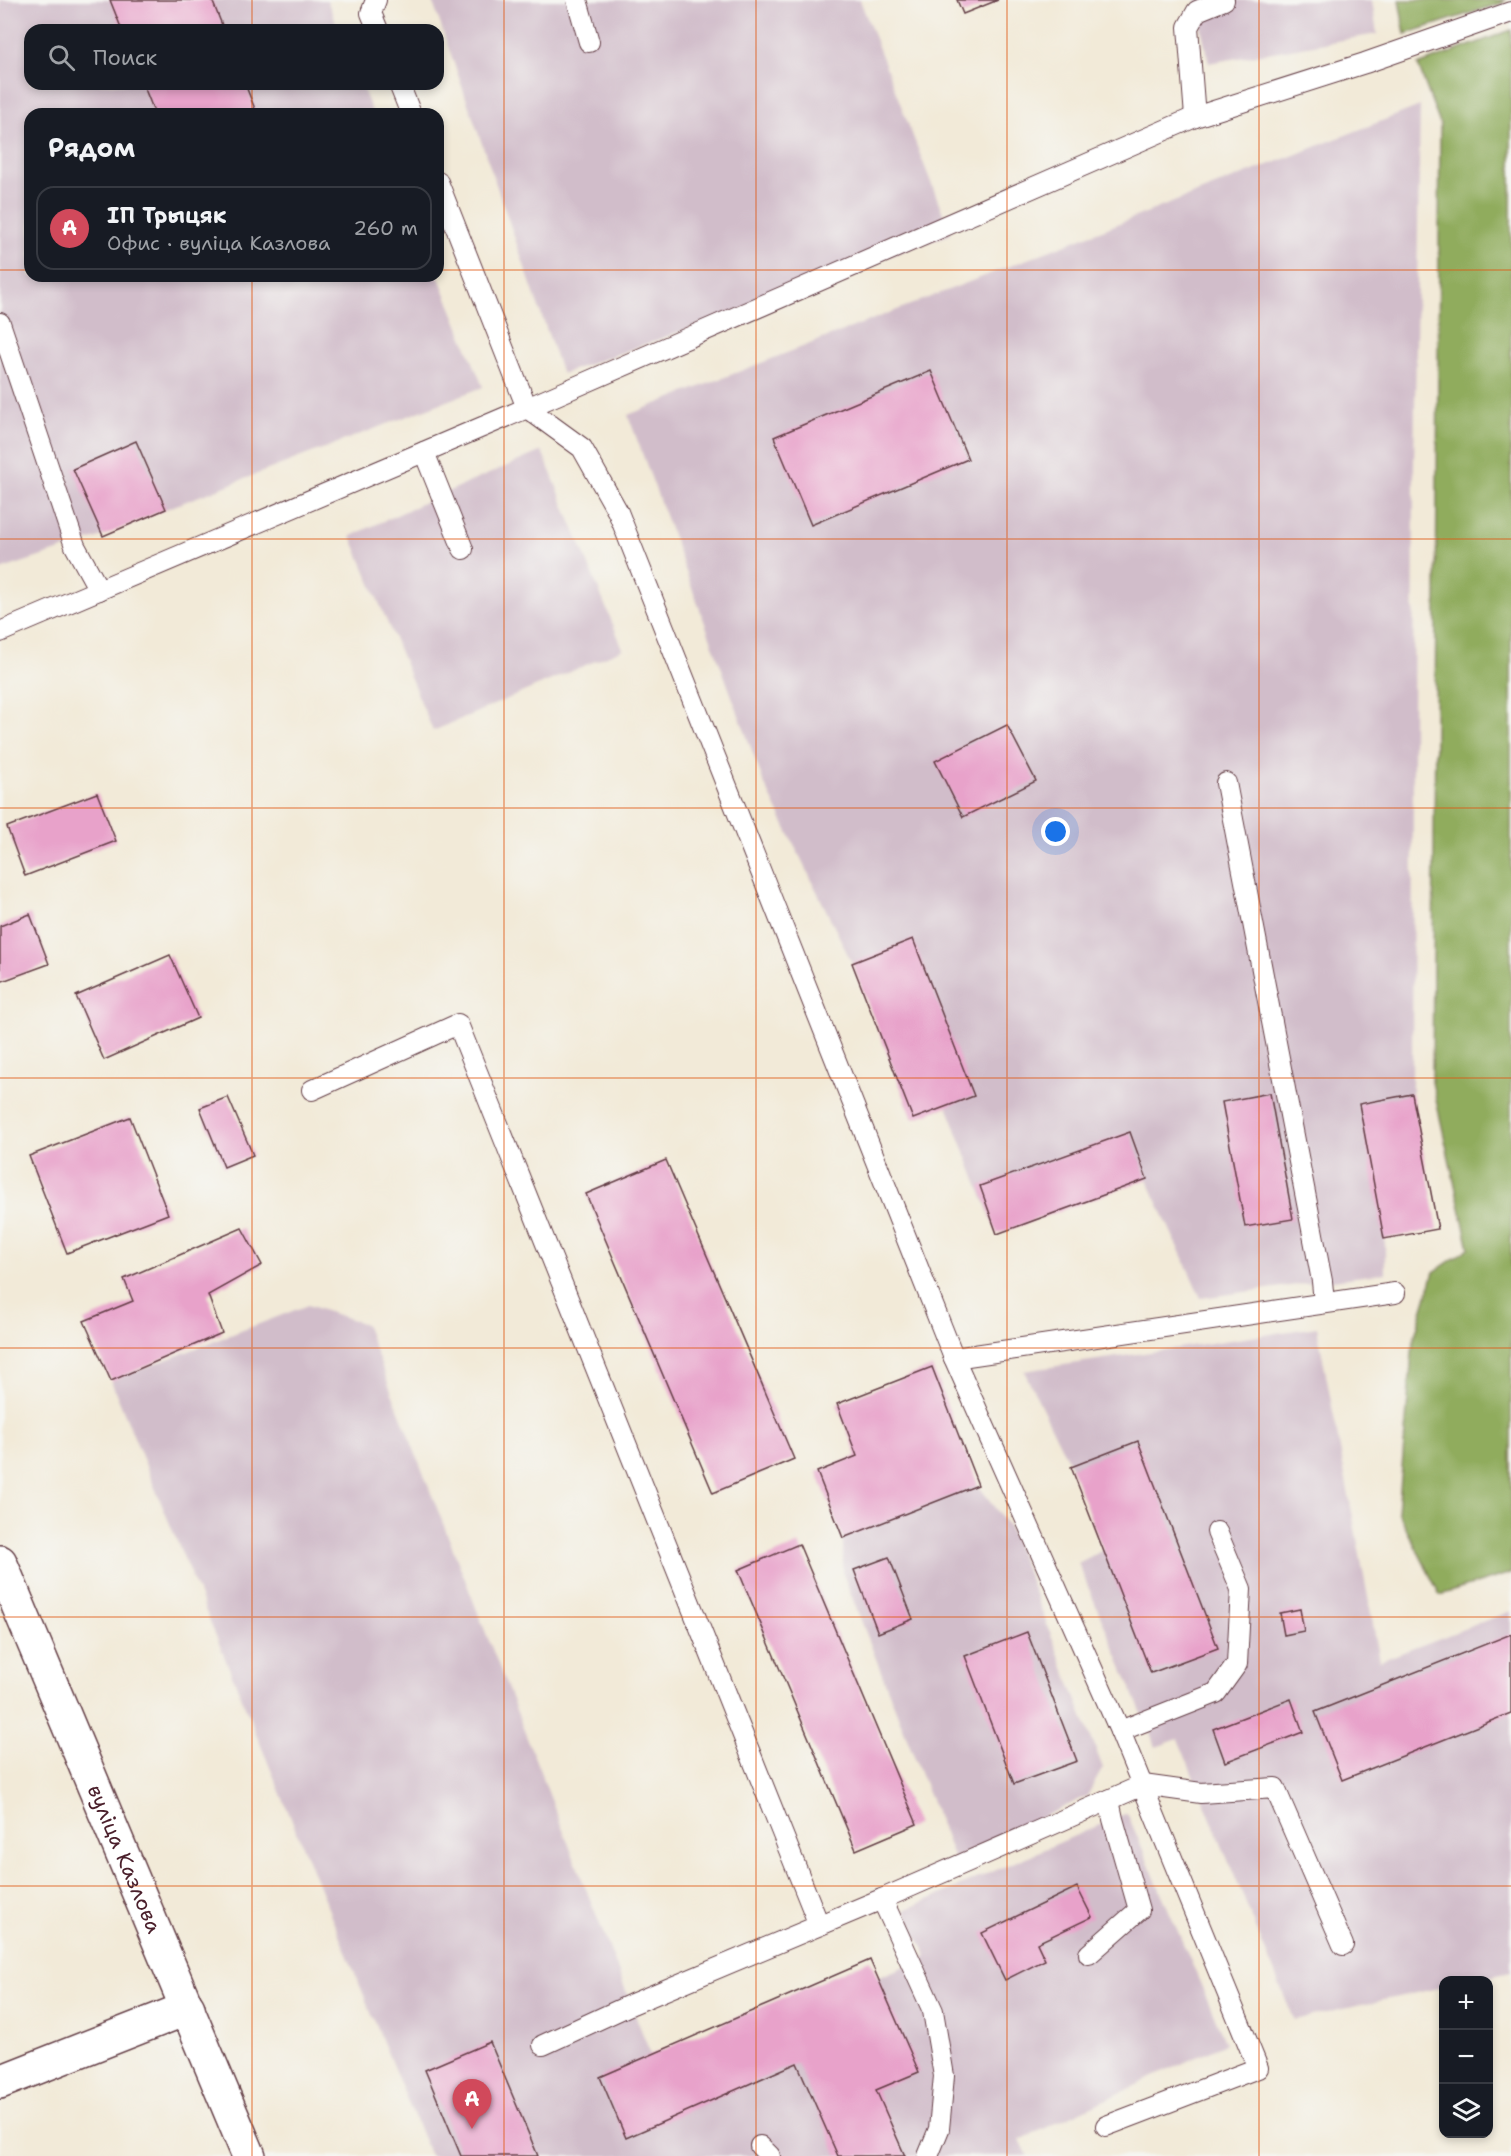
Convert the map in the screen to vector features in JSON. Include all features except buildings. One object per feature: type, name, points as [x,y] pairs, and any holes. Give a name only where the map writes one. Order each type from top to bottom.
[{"type":"main road","name":"вуліца Казлова","points":[[0,1562],[249,2156]]},
{"type":"main road","points":[[0,2082],[188,2008]]},
{"type":"lane","points":[[376,0],[371,13],[376,24]]},
{"type":"lane","points":[[577,0],[589,42]]},
{"type":"lane","points":[[1195,117],[1188,27],[1197,11],[1224,0]]},
{"type":"lane","points":[[0,632],[527,408],[1195,117],[1365,63],[1511,12]]},
{"type":"lane","points":[[401,90],[409,108]]},
{"type":"lane","points":[[444,197],[527,408],[582,448],[618,512],[954,1358],[1120,1731],[1258,2068],[1106,2126]]},
{"type":"lane","points":[[0,323],[75,546],[99,590]]},
{"type":"lane","points":[[424,452],[463,549]]},
{"type":"lane","points":[[1226,783],[1322,1281],[1324,1303]]},
{"type":"lane","points":[[312,1090],[458,1024],[819,1925]]},
{"type":"lane","points":[[954,1358],[1395,1293]]},
{"type":"lane","points":[[1120,1731],[1216,1694],[1237,1664],[1241,1589],[1217,1532]]},
{"type":"lane","points":[[543,2045],[632,2004],[882,1899],[1143,1785],[1201,1793],[1275,1788],[1343,1946]]},
{"type":"lane","points":[[1089,1954],[1139,1910],[1109,1800]]},
{"type":"lane","points":[[882,1899],[933,2011],[944,2076],[939,2128],[928,2156]]},
{"type":"shaded area","points":[[0,0],[327,0],[337,24],[24,24],[24,90],[363,90],[371,108],[24,108],[24,282],[441,282],[483,387],[166,509],[103,536],[0,570]]},
{"type":"shaded area","points":[[432,0],[860,0],[951,234],[562,374],[444,35],[444,24],[440,24]]},
{"type":"shaded area","points":[[1195,0],[1372,0],[1377,34],[1209,63]]},
{"type":"shaded area","points":[[1420,106],[1414,467],[1412,1094],[1438,1229],[1385,1239],[1385,1273],[1201,1298],[1147,1179],[997,1234],[947,1106],[913,1119],[852,963],[764,783],[628,415]]},
{"type":"shaded area","points":[[542,451],[623,649],[433,731],[351,536]]},
{"type":"shaded area","points":[[308,1305],[365,1324],[651,2055],[870,1960],[873,1980],[927,1956],[905,1910],[1127,1813],[1226,2043],[1020,2140],[1028,2156],[430,2156],[111,1381]]},
{"type":"shaded area","points":[[1317,1327],[1380,1661],[1511,1611],[1511,1972],[1492,1976],[1439,1976],[1439,1988],[1294,2020],[1178,1739],[1156,1747],[1078,1563],[1103,1550],[1071,1467],[1024,1371]]},
{"type":"shaded area","points":[[932,1367],[978,1485],[1009,1527],[1103,1768],[1087,1796],[954,1859],[843,1574],[843,1538],[817,1472],[857,1456],[837,1404]]},
{"type":"green space","points":[[1399,0],[1505,0],[1502,3],[1405,34]]},
{"type":"green space","points":[[1511,30],[1511,1573],[1440,1595],[1398,1512],[1413,1342],[1434,1272],[1469,1248],[1432,1082],[1440,124],[1418,65]]},
{"type":"place","name":"ІП Трыцяк","points":[[472,2129]]}]
